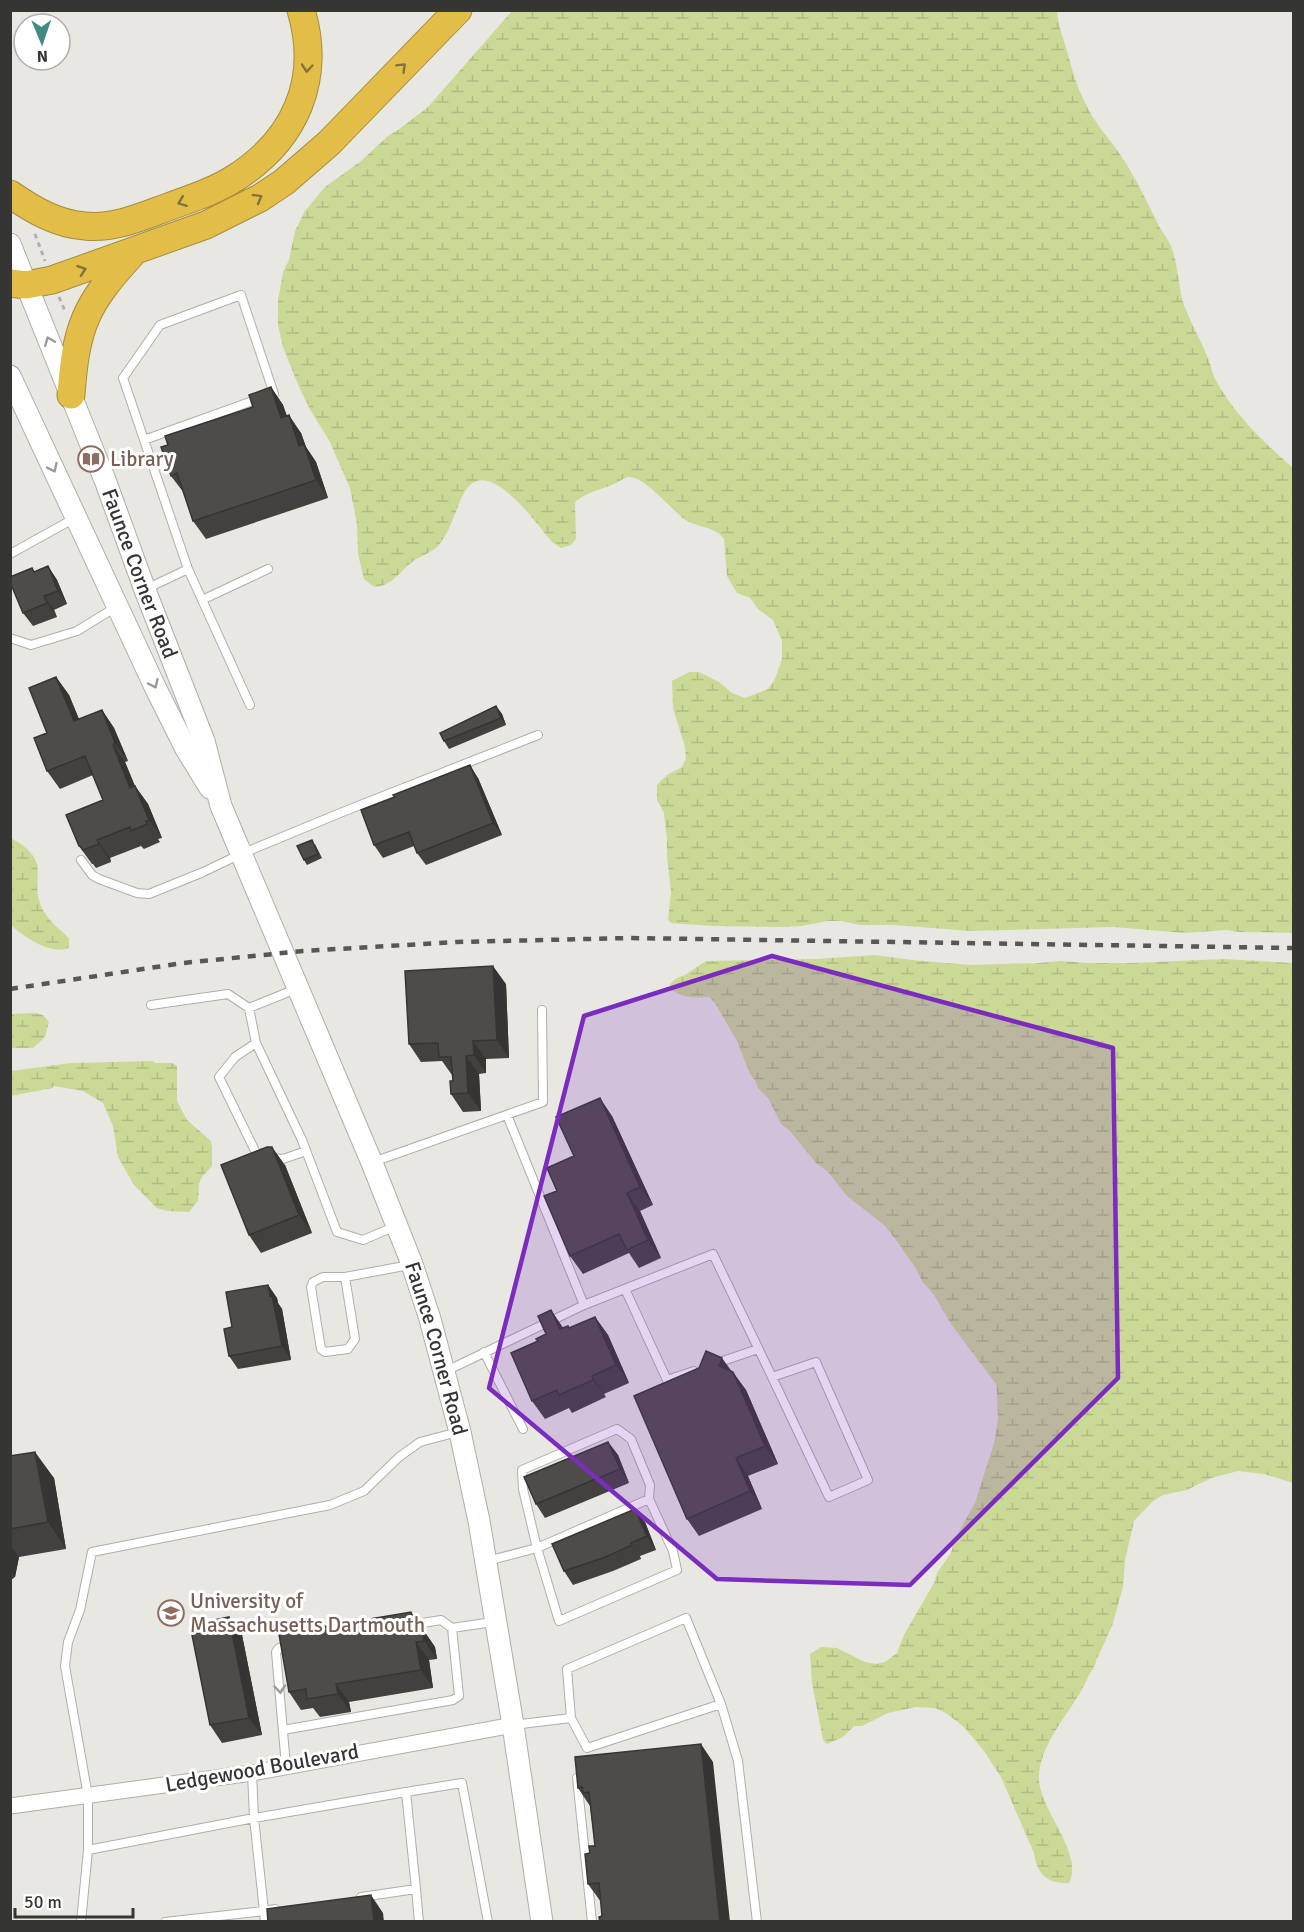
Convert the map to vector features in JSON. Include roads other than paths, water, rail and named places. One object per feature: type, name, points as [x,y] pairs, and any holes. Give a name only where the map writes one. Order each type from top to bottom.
[{"type":"highway","points":[[10,194],[36,211],[57,220],[101,227],[130,221],[186,201],[233,180],[278,142],[298,109],[309,56],[302,10]]},
{"type":"highway","points":[[18,284],[52,280],[135,251],[206,225],[260,198],[284,182],[329,143],[458,10]]},
{"type":"highway","points":[[71,395],[76,344],[86,316],[101,289],[135,251]]},
{"type":"main road","name":"Faunce Corner Road","points":[[10,244],[18,284],[71,395],[204,741],[221,806],[372,1163],[412,1264],[445,1372],[460,1432],[486,1561],[542,1922]]},
{"type":"main road","name":"Faunce Corner Road","points":[[10,376],[186,749],[221,806]]},
{"type":"main road","points":[[118,606],[145,590]]},
{"type":"street","name":"Ledgewood Boulevard","points":[[10,1806],[252,1773],[513,1725]]},
{"type":"lane","points":[[144,440],[274,394],[241,295],[160,325],[123,378],[144,440],[188,569],[250,705]]},
{"type":"lane","points":[[10,554],[76,518]]},
{"type":"lane","points":[[145,590],[188,569]]},
{"type":"lane","points":[[202,600],[268,569]]},
{"type":"lane","points":[[10,638],[31,645],[77,631],[118,606]]},
{"type":"lane","points":[[81,860],[92,875],[99,879],[144,894],[201,873],[241,854],[538,735]]},
{"type":"lane","points":[[249,1008],[297,988]]},
{"type":"lane","points":[[151,1005],[228,994],[249,1008],[256,1043],[306,1151],[337,1232],[363,1240],[397,1226]]},
{"type":"lane","points":[[372,1163],[543,1102],[542,1010]]},
{"type":"lane","points":[[256,1043],[236,1057],[219,1077],[258,1157],[283,1159],[306,1151]]},
{"type":"lane","points":[[507,1115],[584,1305]]},
{"type":"lane","points":[[445,1372],[584,1305],[712,1254],[829,1497],[868,1479],[816,1362],[772,1377]]},
{"type":"lane","points":[[345,1277],[355,1339],[348,1349],[326,1352],[321,1349],[311,1287],[313,1282],[323,1277],[345,1277],[412,1264]]},
{"type":"lane","points":[[625,1289],[667,1380],[700,1369]]},
{"type":"lane","points":[[711,1365],[758,1349]]},
{"type":"lane","points":[[484,1352],[523,1429]]},
{"type":"lane","points":[[617,1429],[631,1439],[650,1485],[649,1499],[673,1551],[677,1570],[559,1621],[537,1548],[523,1489],[522,1470],[617,1429]]},
{"type":"lane","points":[[81,1922],[88,1850],[88,1796],[65,1666],[68,1642],[82,1600],[92,1552],[313,1510],[342,1502],[364,1491],[389,1465],[415,1445],[432,1438],[460,1432]]},
{"type":"lane","points":[[486,1561],[537,1548],[649,1499]]},
{"type":"lane","points":[[587,1748],[571,1718],[567,1669],[686,1618],[720,1704],[738,1761],[757,1922]]},
{"type":"lane","points":[[407,1626],[441,1620],[452,1628],[495,1621]]},
{"type":"lane","points":[[283,1730],[453,1700],[459,1696],[452,1628]]},
{"type":"lane","points":[[286,1766],[276,1652],[279,1648],[302,1644]]},
{"type":"lane","points":[[583,1757],[587,1748],[720,1704]]},
{"type":"lane","points":[[513,1725],[571,1718]]},
{"type":"lane","points":[[580,1766],[577,1774],[592,1922]]},
{"type":"lane","points":[[252,1773],[254,1818],[265,1922]]},
{"type":"lane","points":[[88,1850],[254,1818],[462,1783],[488,1922]]},
{"type":"lane","points":[[406,1792],[419,1922]]},
{"type":"lane","points":[[350,1899],[416,1889]]},
{"type":"lane","points":[[165,1922],[283,1908]]},
{"type":"railway","points":[[10,989],[183,963],[303,951],[457,942],[630,938],[1294,948]]},
{"type":"place","name":"Library","points":[[91,459]]},
{"type":"place","name":"University of Massachusetts Dartmouth","points":[[171,1613]]}]
